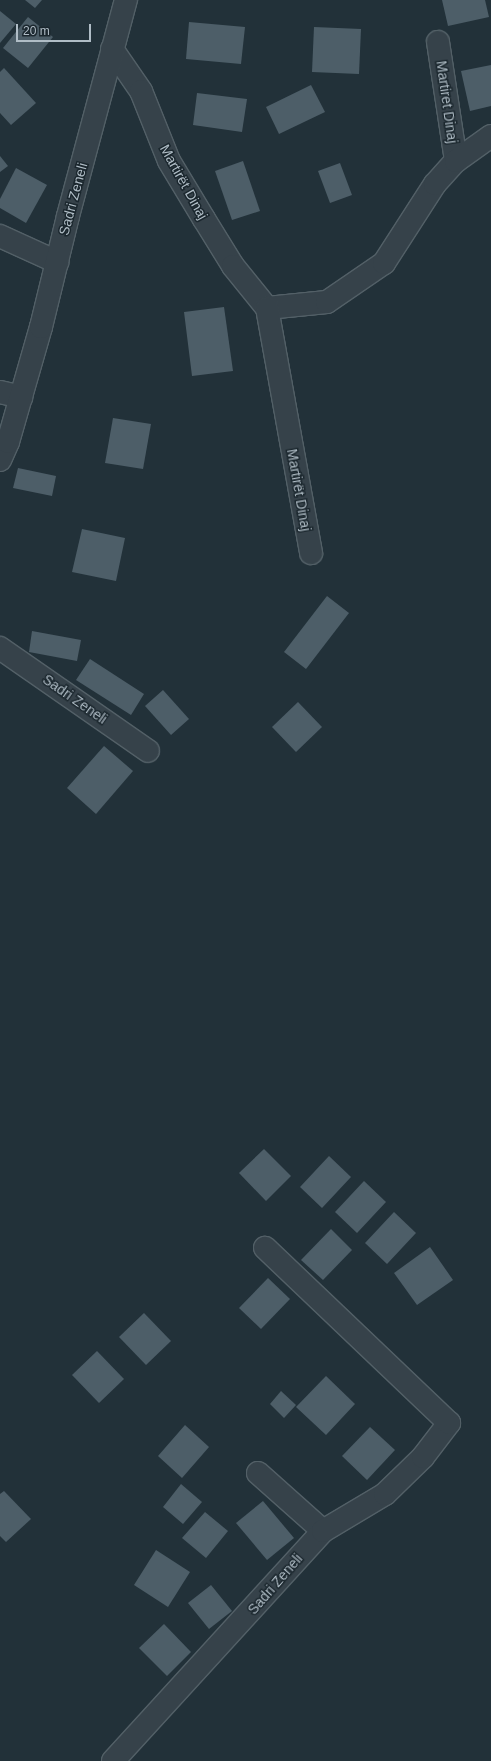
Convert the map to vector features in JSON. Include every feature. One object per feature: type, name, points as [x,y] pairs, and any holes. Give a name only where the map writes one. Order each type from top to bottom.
[{"type":"street","name":"Sadri Zeneli","points":[[0,460],[21,398],[126,0]]},
{"type":"street","name":"Martiret Dinaj","points":[[438,42],[456,161]]},
{"type":"street","name":"Martirët Dinaj","points":[[112,49],[141,91],[169,161],[233,266],[267,308],[310,553]]},
{"type":"street","points":[[267,308],[327,302],[384,263],[434,184],[456,161],[491,136]]},
{"type":"street","points":[[0,236],[57,262]]},
{"type":"street","points":[[0,392],[21,398]]},
{"type":"street","name":"Sadri Zeneli","points":[[0,648],[148,751]]},
{"type":"street","name":"Sadri Zeneli","points":[[113,1761],[323,1530],[385,1494],[418,1462],[449,1423],[265,1248]]},
{"type":"street","points":[[258,1473],[323,1530]]},
{"type":"building","points":[[25,0],[42,0],[35,8]]},
{"type":"building","points":[[442,0],[485,0],[489,17],[448,26]]},
{"type":"building","points":[[0,11],[16,24],[0,43]]},
{"type":"building","points":[[28,17],[53,37],[28,68],[3,48]]},
{"type":"building","points":[[189,22],[245,27],[241,64],[186,59]]},
{"type":"building","points":[[314,27],[361,29],[359,74],[312,72]]},
{"type":"building","points":[[491,65],[491,106],[470,111],[461,71]]},
{"type":"building","points":[[4,68],[36,103],[11,125],[0,113],[0,72]]},
{"type":"building","points":[[311,85],[325,112],[279,134],[266,107]]},
{"type":"building","points":[[197,93],[247,99],[242,132],[193,125]]},
{"type":"building","points":[[0,156],[8,166],[0,172]]},
{"type":"building","points":[[243,161],[260,211],[232,220],[215,171]]},
{"type":"building","points":[[340,163],[352,195],[330,203],[318,171]]},
{"type":"building","points":[[16,168],[47,185],[26,223],[0,208],[0,199]]},
{"type":"building","points":[[224,307],[233,371],[192,376],[184,312]]},
{"type":"building","points":[[113,418],[151,424],[143,469],[105,463]]},
{"type":"building","points":[[18,468],[56,476],[52,496],[13,488]]},
{"type":"building","points":[[82,529],[125,538],[116,581],[72,572]]},
{"type":"building","points":[[327,596],[349,613],[306,669],[284,652]]},
{"type":"building","points":[[32,631],[81,640],[77,661],[29,652]]},
{"type":"building","points":[[90,659],[144,694],[131,715],[76,680]]},
{"type":"building","points":[[163,690],[189,719],[171,735],[145,706]]},
{"type":"building","points":[[298,702],[322,727],[296,752],[272,727]]},
{"type":"building","points":[[104,746],[133,771],[96,814],[67,788]]},
{"type":"building","points":[[264,1149],[291,1176],[266,1201],[239,1173]]},
{"type":"building","points":[[329,1156],[351,1177],[322,1208],[300,1187]]},
{"type":"building","points":[[364,1181],[386,1202],[357,1233],[335,1212]]},
{"type":"building","points":[[394,1212],[416,1233],[387,1264],[365,1243]]},
{"type":"building","points":[[331,1229],[352,1250],[323,1280],[301,1260]]},
{"type":"building","points":[[430,1247],[453,1280],[417,1305],[394,1273]]},
{"type":"building","points":[[268,1278],[290,1299],[261,1329],[239,1308]]},
{"type":"building","points":[[144,1313],[171,1341],[146,1365],[119,1337]]},
{"type":"building","points":[[97,1351],[124,1379],[99,1403],[72,1375]]},
{"type":"building","points":[[326,1376],[355,1404],[326,1435],[296,1407]]},
{"type":"building","points":[[281,1391],[296,1405],[284,1418],[270,1404]]},
{"type":"building","points":[[185,1425],[209,1447],[182,1478],[158,1456]]},
{"type":"building","points":[[370,1427],[395,1450],[367,1480],[342,1456]]},
{"type":"building","points":[[181,1484],[202,1502],[183,1524],[163,1507]]},
{"type":"building","points":[[4,1491],[31,1519],[6,1542],[0,1536],[0,1494]]},
{"type":"building","points":[[263,1501],[294,1538],[267,1560],[236,1523]]},
{"type":"building","points":[[205,1512],[228,1531],[206,1558],[182,1538]]},
{"type":"building","points":[[156,1550],[190,1572],[168,1607],[134,1585]]},
{"type":"building","points":[[211,1585],[232,1611],[209,1629],[188,1603]]},
{"type":"building","points":[[164,1624],[191,1652],[167,1676],[139,1648]]}]
